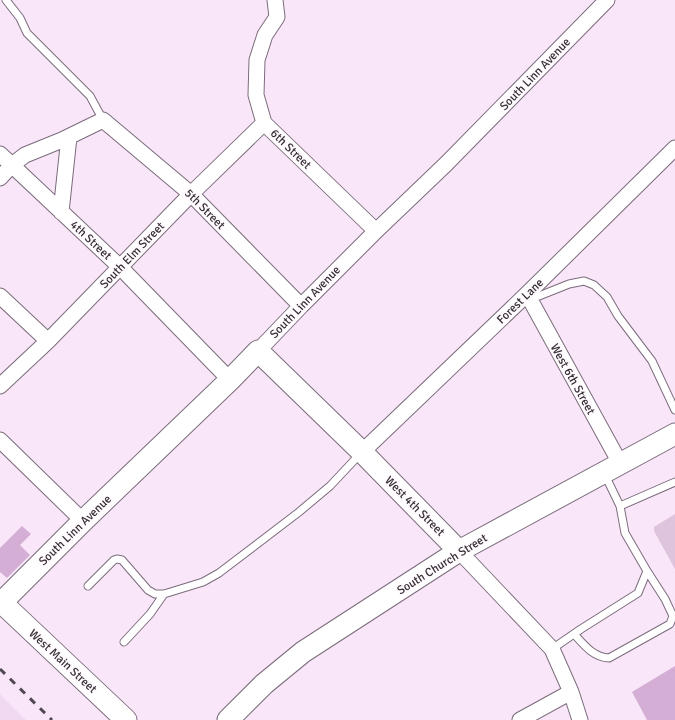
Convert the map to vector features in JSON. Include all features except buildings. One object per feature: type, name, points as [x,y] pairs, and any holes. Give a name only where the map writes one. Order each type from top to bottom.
[{"type":"street","name":"6th Street","points":[[275,0],[278,17],[265,34],[257,60],[256,95],[264,123],[376,231]]},
{"type":"street","name":"South Linn Avenue","points":[[0,602],[230,380],[301,306],[446,164],[607,0]]},
{"type":"street","points":[[0,178],[25,155],[69,137],[103,120]]},
{"type":"street","name":"5th Street","points":[[103,120],[191,194],[301,306]]},
{"type":"street","name":"South Elm Street","points":[[0,386],[48,341],[191,194],[264,123]]},
{"type":"street","points":[[61,212],[69,137]]},
{"type":"street","name":"Forest Lane","points":[[362,452],[527,294],[675,148]]},
{"type":"street","name":"4th Street","points":[[0,154],[120,267],[230,380]]},
{"type":"street","name":"West 6th Street","points":[[527,294],[611,468]]},
{"type":"street","points":[[0,296],[48,341]]},
{"type":"street","name":"West 4th Street","points":[[258,351],[362,452],[552,649],[571,692],[580,720]]},
{"type":"street","name":"South Church Street","points":[[228,720],[264,684],[303,652],[459,551],[675,434]]},
{"type":"street","points":[[0,440],[83,521]]},
{"type":"street","name":"West Main Street","points":[[0,602],[126,720]]},
{"type":"street","points":[[520,720],[571,692]]},
{"type":"lane","points":[[6,0],[20,18],[27,33],[90,96],[103,120]]},
{"type":"lane","points":[[527,294],[539,296],[569,284],[584,281],[594,285],[607,298],[618,316],[652,361],[675,410]]},
{"type":"lane","points":[[88,586],[114,560],[117,559],[122,560],[148,590],[155,594],[164,594],[203,582],[219,573],[299,512],[330,486],[362,452]]},
{"type":"lane","points":[[574,634],[589,650],[601,658],[609,658],[670,624],[672,616],[665,599],[625,533],[611,468]]},
{"type":"lane","points":[[620,506],[675,482]]},
{"type":"lane","points":[[552,649],[638,593],[647,571]]},
{"type":"lane","points":[[124,642],[150,614],[164,594]]},
{"type":"shaded area","points":[[675,514],[675,569],[654,531],[654,527]]},
{"type":"shaded area","points":[[0,694],[26,720],[0,720]]},
{"type":"railway","points":[[0,669],[52,720]]}]
